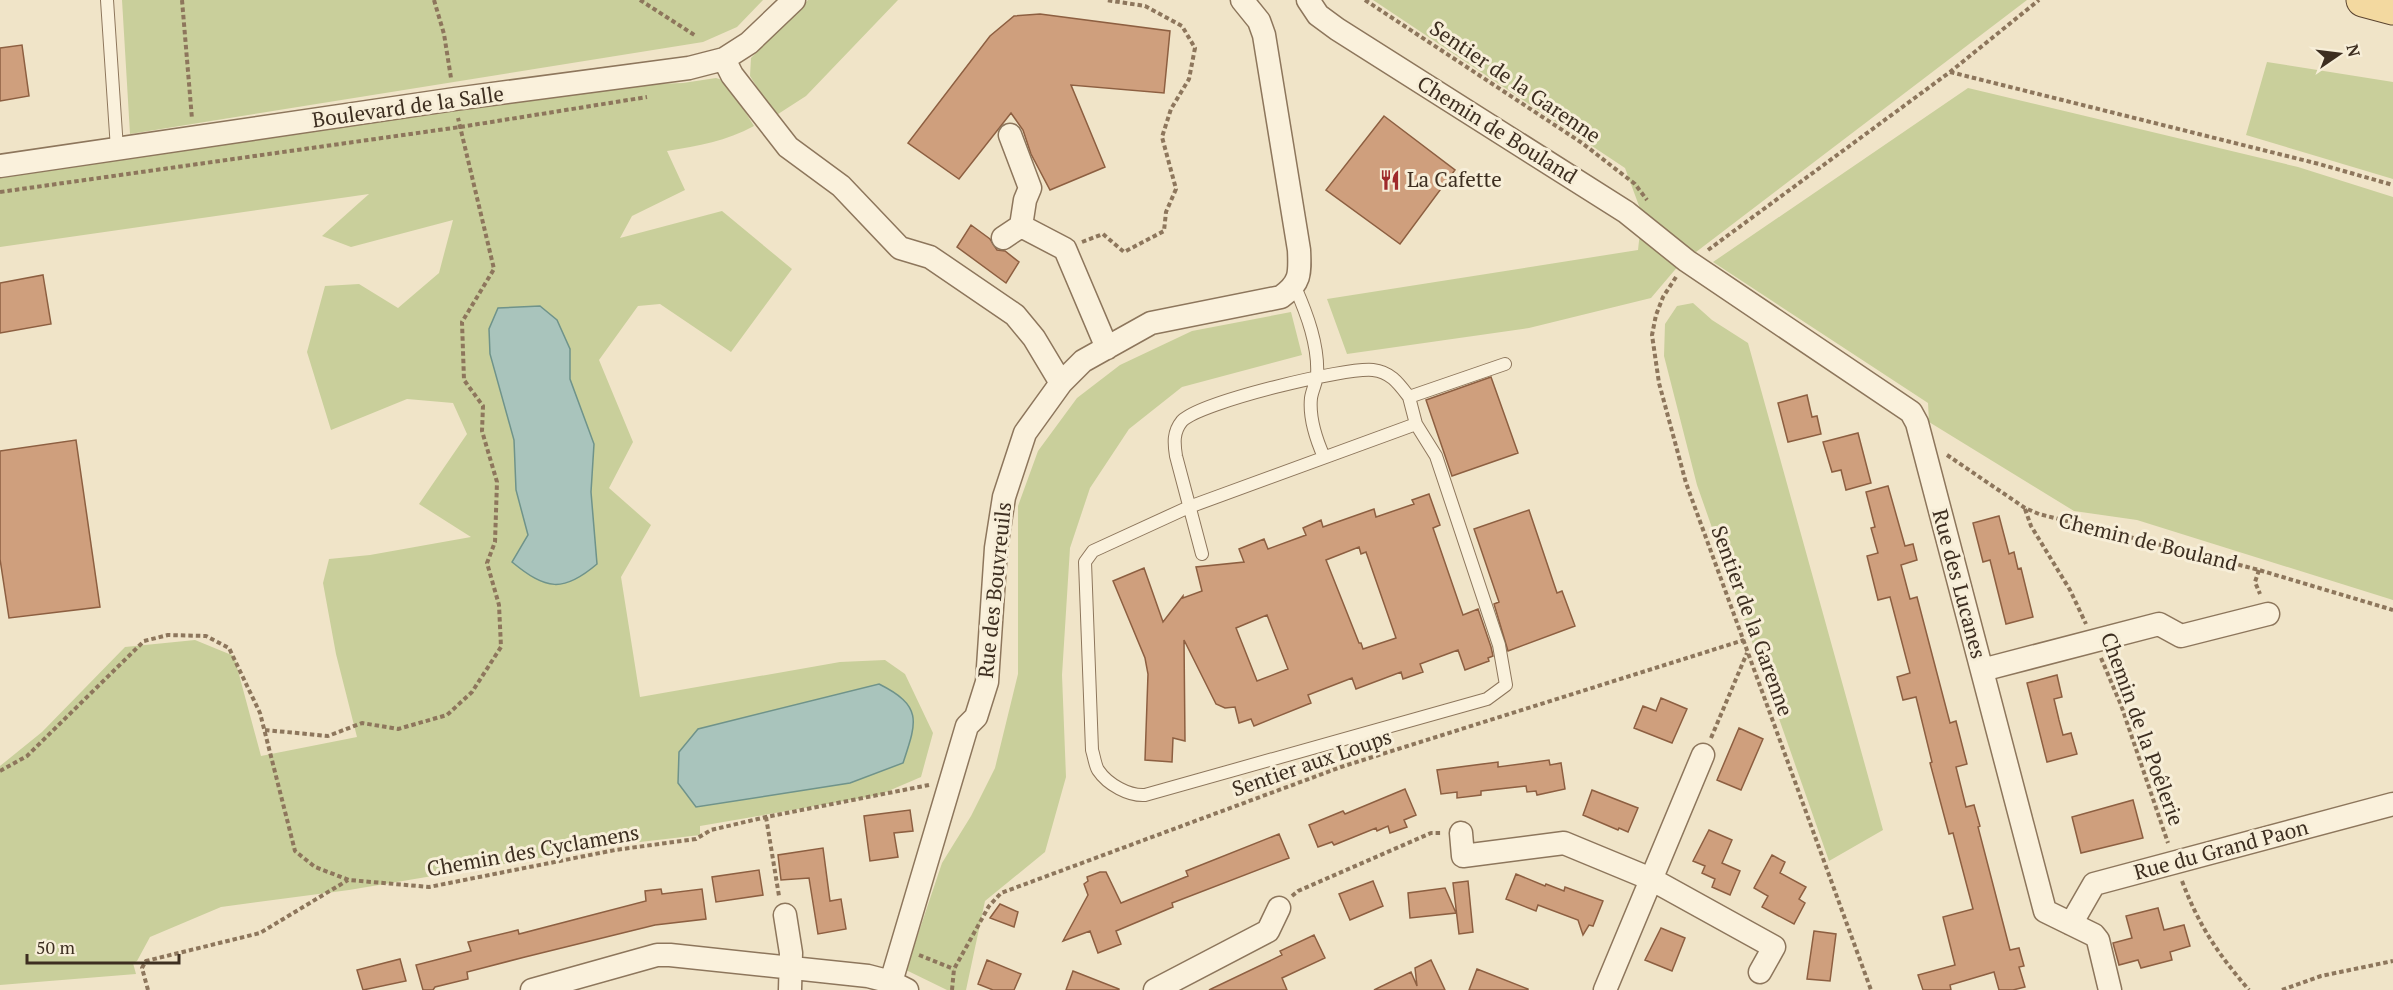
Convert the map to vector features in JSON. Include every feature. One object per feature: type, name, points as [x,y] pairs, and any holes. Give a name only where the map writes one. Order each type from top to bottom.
[{"type":"main road","points":[[2363,0],[2393,8]]},
{"type":"street","name":"Boulevard de la Salle","points":[[0,166],[455,99],[689,68],[724,59],[749,43],[794,0]]},
{"type":"street","points":[[1242,0],[1259,21],[1264,35],[1299,250],[1300,270],[1295,287]]},
{"type":"street","name":"Chemin de Bouland","points":[[1308,0],[1318,15],[1337,29],[1626,212],[1689,262]]},
{"type":"street","points":[[724,59],[732,75],[788,147],[841,186],[900,248],[930,257],[1015,315],[1035,338],[1061,382]]},
{"type":"street","points":[[1010,135],[1030,188],[1012,232],[1065,249],[1107,348]]},
{"type":"street","name":"Rue des Lucanes","points":[[1689,262],[1911,412],[1921,437],[2045,911],[2098,940],[2110,990]]},
{"type":"street","name":"Rue des Bouvreuils","points":[[899,986],[903,948],[967,726],[976,717],[987,682],[996,548],[1004,497],[1025,434],[1061,382],[1083,361],[1151,323],[1281,297],[1295,287]]},
{"type":"street","points":[[1982,670],[2159,624],[2181,636],[2268,615]]},
{"type":"street","points":[[1605,990],[1703,755]]},
{"type":"street","name":"Rue du Grand Paon","points":[[2071,924],[2094,884],[2393,804]]},
{"type":"street","points":[[1461,833],[1463,856],[1564,843],[1651,879],[1774,947],[1760,972]]},
{"type":"street","points":[[1155,990],[1268,931],[1279,908]]},
{"type":"street","points":[[785,915],[791,953],[789,979]]},
{"type":"street","points":[[532,990],[556,987],[657,955],[789,979],[868,976],[899,986]]},
{"type":"lane","points":[[107,0],[117,149]]},
{"type":"lane","points":[[1295,287],[1308,315],[1317,377],[1311,399],[1316,438],[1324,457]]},
{"type":"lane","points":[[1409,397],[1505,363]]},
{"type":"lane","points":[[1202,554],[1189,507],[1174,442],[1176,431],[1183,421],[1193,413],[1317,377],[1373,370],[1395,379],[1409,397],[1416,424],[1436,456],[1498,645],[1506,685],[1487,699],[1145,795],[1134,796],[1114,785],[1098,770],[1092,750],[1085,562],[1093,551],[1189,507],[1416,424]]},
{"type":"path","points":[[182,0],[194,138]]},
{"type":"path","points":[[265,730],[328,736],[362,723],[398,729],[447,715],[472,692],[501,648],[499,604],[487,563],[495,542],[497,482],[482,431],[483,406],[464,380],[462,322],[494,268],[455,99],[444,34],[434,0]]},
{"type":"path","points":[[640,0],[696,36]]},
{"type":"path","points":[[1065,249],[1103,234],[1124,252],[1164,231],[1166,212],[1176,189],[1162,137],[1171,109],[1189,79],[1195,48],[1182,26],[1145,6],[1106,0]]},
{"type":"path","name":"Sentier de la Garenne","points":[[1365,0],[1582,143],[1635,184],[1643,195]]},
{"type":"path","name":"Sentier de la Garenne","points":[[1871,990],[1686,483],[1659,383],[1652,335],[1663,297],[1689,262],[1950,72],[2039,0]]},
{"type":"path","points":[[1950,72],[2319,164],[2393,185]]},
{"type":"path","name":"Chemin de Bouland","points":[[1921,437],[2025,508],[2039,514],[2259,570],[2393,610]]},
{"type":"path","name":"Chemin de la Poêlerie","points":[[2025,508],[2031,526],[2070,590],[2095,641],[2121,705],[2193,910],[2210,942],[2249,990]]},
{"type":"path","name":"Chemin des Cyclamens","points":[[0,771],[27,756],[144,641],[168,634],[206,636],[229,648],[260,713],[295,850],[315,867],[349,880],[429,887],[615,850],[696,839],[711,830],[923,784],[950,786]]},
{"type":"path","name":"Sentier aux Loups","points":[[952,990],[954,969],[988,906],[1001,893],[1341,767],[1743,640]]},
{"type":"path","points":[[1703,755],[1747,652]]},
{"type":"path","points":[[766,817],[779,897],[785,915]]},
{"type":"path","points":[[1279,908],[1298,891],[1431,833],[1461,833]]},
{"type":"path","points":[[148,990],[141,968],[146,961],[260,933],[349,880]]},
{"type":"path","points":[[903,948],[954,969]]},
{"type":"path","points":[[2282,990],[2321,976],[2393,961]]},
{"type":"green space","points":[[122,0],[763,0],[737,27],[703,42],[130,134]]},
{"type":"green space","points":[[808,0],[898,0],[806,96],[775,116],[750,76],[751,58]]},
{"type":"green space","points":[[1373,0],[2027,0],[1679,265],[1651,298],[1529,328],[1347,354],[1327,299],[1638,250],[1642,214],[1625,168]]},
{"type":"green space","points":[[2267,62],[2393,82],[2393,179],[2246,135]]},
{"type":"green space","points":[[716,78],[726,81],[754,126],[733,136],[667,151],[685,190],[632,216],[620,238],[722,211],[792,269],[731,352],[660,304],[638,306],[599,360],[633,442],[609,488],[651,525],[621,577],[640,697],[840,662],[885,660],[905,674],[933,733],[921,777],[879,795],[700,826],[700,835],[623,844],[349,890],[221,907],[150,937],[137,961],[133,963],[136,974],[0,985],[0,766],[42,732],[125,647],[195,640],[234,656],[261,756],[357,737],[336,654],[323,583],[329,559],[370,555],[471,537],[419,504],[467,434],[453,403],[407,399],[331,430],[307,352],[325,286],[359,284],[398,308],[439,273],[453,220],[351,247],[322,236],[369,194],[0,247],[0,177],[623,85],[683,83]]},
{"type":"green space","points":[[1968,88],[2298,167],[2393,197],[2393,600],[2137,520],[2074,511],[1929,422],[1928,403],[1713,262]]},
{"type":"green space","points":[[1693,303],[1712,320],[1748,343],[1883,830],[1829,861],[1697,485],[1664,356],[1665,324],[1677,306]]},
{"type":"green space","points":[[1291,312],[1302,355],[1182,387],[1129,429],[1090,488],[1070,548],[1062,675],[1066,777],[1045,852],[985,901],[966,990],[947,990],[906,970],[942,863],[971,816],[995,768],[1018,674],[1018,506],[1038,451],[1077,398],[1120,365],[1192,331]]},
{"type":"water","points":[[540,306],[557,320],[570,349],[570,379],[594,444],[591,492],[597,564],[574,580],[554,584],[535,578],[512,562],[528,535],[516,490],[514,440],[490,354],[489,329],[498,308]]},
{"type":"water","points":[[879,684],[903,700],[913,716],[911,736],[903,763],[850,783],[696,807],[678,783],[679,752],[698,729]]},
{"type":"building","points":[[1040,14],[1170,31],[1164,93],[1071,85],[1105,167],[1050,190],[1031,154],[1023,130],[1011,113],[959,179],[908,143],[990,36],[1014,16]]},
{"type":"building","points":[[22,45],[29,96],[0,101],[0,48]]},
{"type":"building","name":"La Cafette","points":[[1384,116],[1455,170],[1400,244],[1326,190]]},
{"type":"building","points":[[971,225],[990,239],[997,250],[1005,251],[1019,262],[1006,283],[957,247]]},
{"type":"building","points":[[43,275],[51,324],[0,333],[0,283]]},
{"type":"building","points":[[1491,377],[1518,453],[1452,476],[1426,400]]},
{"type":"building","points":[[1807,395],[1812,417],[1817,416],[1821,434],[1788,442],[1778,403]]},
{"type":"building","points":[[1858,433],[1871,483],[1846,490],[1841,470],[1832,472],[1823,442]]},
{"type":"building","points":[[76,440],[100,607],[9,618],[0,559],[0,451]]},
{"type":"building","points":[[1888,486],[1905,546],[1913,544],[1917,560],[1901,565],[1910,599],[1917,597],[1950,723],[1956,721],[1967,764],[1956,767],[1966,807],[1974,805],[2010,950],[2019,948],[2024,966],[2019,967],[2025,987],[1999,990],[1994,972],[1950,985],[1951,990],[1923,990],[1918,975],[1955,965],[1943,917],[1973,909],[1953,833],[1949,834],[1930,763],[1932,762],[1916,697],[1903,700],[1897,677],[1910,673],[1890,597],[1878,600],[1867,556],[1878,553],[1871,528],[1875,527],[1866,492]]},
{"type":"building","points":[[1429,494],[1440,525],[1433,528],[1463,615],[1478,609],[1493,656],[1488,658],[1489,661],[1465,670],[1458,650],[1420,664],[1423,672],[1403,679],[1401,672],[1356,689],[1352,678],[1308,695],[1311,703],[1254,726],[1251,719],[1239,723],[1235,707],[1225,708],[1216,704],[1184,640],[1185,741],[1173,738],[1172,762],[1145,760],[1148,674],[1145,658],[1113,581],[1144,568],[1163,622],[1183,596],[1183,598],[1202,591],[1196,567],[1244,562],[1239,549],[1264,539],[1268,549],[1306,535],[1303,528],[1321,520],[1323,527],[1374,509],[1376,517],[1414,504],[1412,500]],"holes":[[[1359,547],[1361,554],[1366,552],[1396,638],[1363,649],[1326,560]],[[1267,615],[1288,669],[1257,681],[1236,628]]]},
{"type":"building","points":[[1529,510],[1557,593],[1562,591],[1575,626],[1508,651],[1494,604],[1499,602],[1474,529]]},
{"type":"building","points":[[1999,516],[2009,554],[2014,552],[2018,569],[2021,568],[2033,617],[2006,624],[1990,560],[1983,562],[1973,523]]},
{"type":"building","points":[[2057,675],[2062,697],[2054,699],[2059,720],[2063,735],[2071,733],[2077,754],[2047,762],[2027,683]]},
{"type":"building","points":[[1661,698],[1687,709],[1672,743],[1634,728],[1643,706],[1656,711]]},
{"type":"building","points":[[1739,728],[1763,739],[1741,790],[1717,780]]},
{"type":"building","points":[[1549,760],[1550,765],[1561,763],[1565,789],[1537,795],[1536,791],[1527,792],[1526,786],[1481,791],[1481,795],[1457,798],[1457,792],[1441,794],[1437,770],[1498,762],[1498,767]]},
{"type":"building","points":[[1405,789],[1416,815],[1404,820],[1407,827],[1390,833],[1388,826],[1377,831],[1376,828],[1334,845],[1332,842],[1318,847],[1309,825],[1343,811],[1345,814]]},
{"type":"building","points":[[1592,790],[1638,808],[1628,832],[1583,815]]},
{"type":"building","points":[[2133,800],[2143,838],[2081,853],[2072,817]]},
{"type":"building","points":[[910,810],[913,831],[894,833],[898,857],[870,861],[864,816]]},
{"type":"building","points":[[1709,830],[1732,840],[1722,863],[1740,871],[1730,895],[1712,887],[1715,879],[1702,873],[1705,866],[1693,861]]},
{"type":"building","points":[[1279,834],[1289,858],[1172,903],[1173,907],[1116,931],[1121,944],[1098,953],[1090,931],[1063,941],[1088,895],[1084,884],[1088,881],[1087,877],[1106,872],[1121,903],[1188,876],[1186,871]]},
{"type":"building","points":[[823,848],[830,901],[841,899],[846,929],[818,934],[809,878],[781,880],[778,855]]},
{"type":"building","points":[[1772,855],[1785,862],[1780,873],[1806,887],[1799,899],[1805,903],[1794,924],[1762,907],[1768,896],[1754,888]]},
{"type":"building","points":[[759,870],[763,895],[716,902],[712,877]]},
{"type":"building","points":[[1516,874],[1545,886],[1546,884],[1564,891],[1565,887],[1603,901],[1593,926],[1589,925],[1583,935],[1578,920],[1538,905],[1536,911],[1506,899]]},
{"type":"building","points":[[1373,881],[1383,906],[1350,920],[1339,894]]},
{"type":"building","points":[[1468,881],[1473,932],[1459,934],[1453,883]]},
{"type":"building","points":[[1445,888],[1456,913],[1410,918],[1408,893]]},
{"type":"building","points":[[661,889],[662,894],[702,889],[706,919],[655,925],[525,957],[467,972],[468,979],[435,987],[433,990],[423,990],[416,965],[471,951],[468,942],[518,930],[519,934],[646,901],[645,891]]},
{"type":"building","points":[[1000,904],[1018,912],[1014,927],[990,918]]},
{"type":"building","points":[[2158,908],[2164,930],[2184,925],[2190,946],[2170,952],[2172,960],[2141,968],[2138,960],[2119,965],[2113,943],[2132,938],[2126,916]]},
{"type":"building","points":[[1661,928],[1685,938],[1672,971],[1645,960]]},
{"type":"building","points":[[1814,931],[1836,934],[1830,981],[1807,979]]},
{"type":"building","points":[[1314,935],[1325,958],[1282,978],[1287,990],[1209,990],[1282,955],[1280,951]]},
{"type":"building","points":[[400,959],[406,981],[363,990],[357,970]]},
{"type":"building","points":[[987,960],[1021,974],[1014,990],[993,990],[978,984]]},
{"type":"building","points":[[1431,960],[1445,990],[1374,990],[1411,972],[1417,986],[1415,968]]},
{"type":"building","points":[[1477,969],[1528,989],[1528,990],[1469,990]]},
{"type":"building","points":[[1073,971],[1119,989],[1119,990],[1066,990]]},
{"type":"place","name":"La Cafette","points":[[1390,180]]}]
